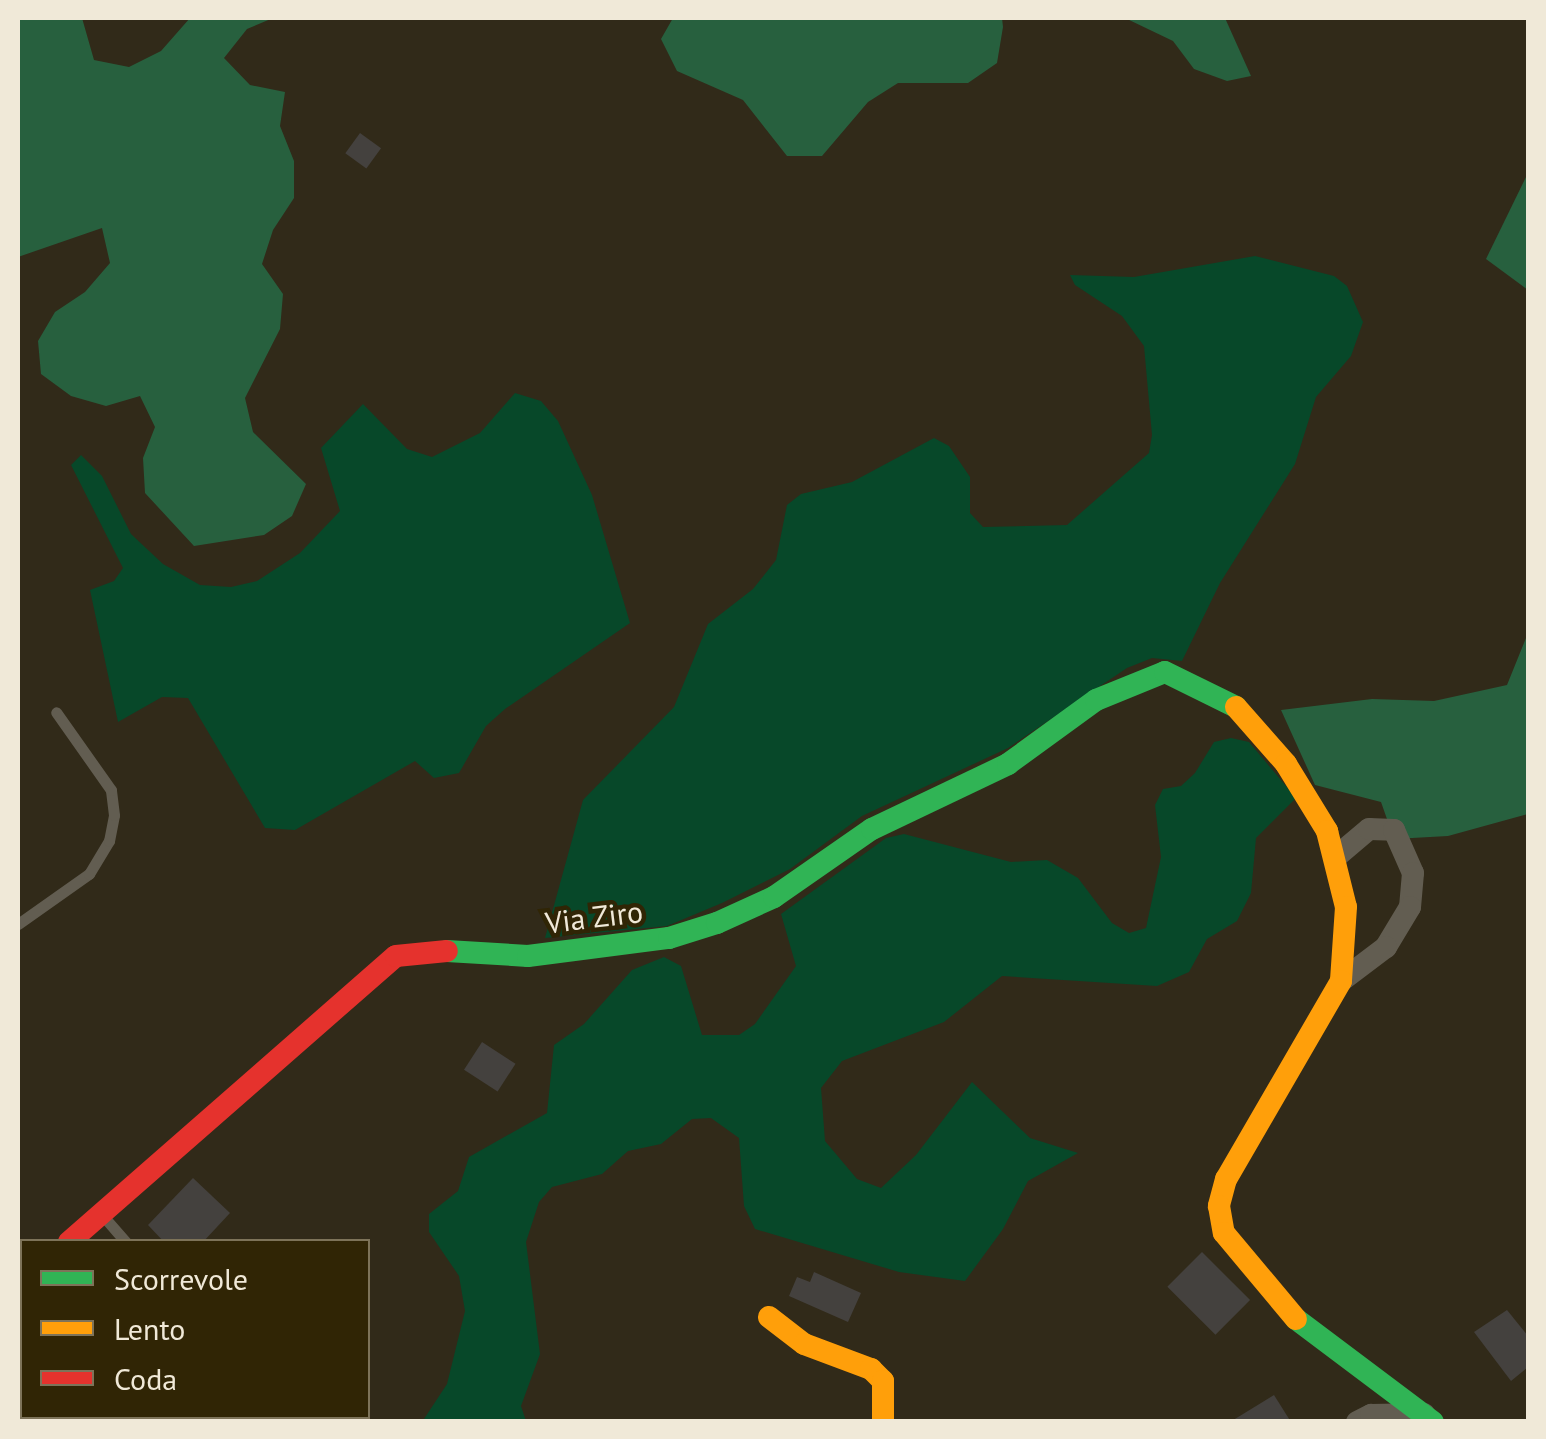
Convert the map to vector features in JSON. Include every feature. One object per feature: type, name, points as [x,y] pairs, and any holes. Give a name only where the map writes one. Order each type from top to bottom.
[{"type":"street","name":"Via Ziro","points":[[72,1239],[396,956],[422,949],[528,956],[669,938],[717,924],[774,897],[872,829],[1008,764],[1096,700],[1165,672],[1234,704],[1254,724],[1286,764],[1337,856]]},
{"type":"street","points":[[1341,981],[1346,907],[1337,856],[1369,829],[1394,830],[1413,873],[1410,907],[1386,946],[1341,981],[1226,1178],[1219,1206],[1237,1258],[1279,1306],[1429,1418]]},
{"type":"street","points":[[768,1317],[804,1344],[871,1369],[883,1381],[883,1422]]},
{"type":"street","points":[[1374,1378],[1364,1418],[1429,1418]]},
{"type":"lane","points":[[18,924],[89,874],[109,840],[114,815],[111,790],[56,712]]},
{"type":"lane","points":[[101,1214],[123,1239]]},
{"type":"green space","points":[[18,18],[82,18],[94,60],[129,67],[161,51],[190,18],[273,18],[247,29],[224,58],[250,85],[285,92],[280,126],[294,161],[294,198],[273,230],[262,264],[283,294],[280,329],[245,398],[253,432],[306,484],[292,516],[264,535],[194,546],[145,493],[143,458],[155,427],[140,396],[106,406],[71,396],[41,374],[38,341],[55,312],[85,292],[110,263],[102,228],[18,257]]},
{"type":"green space","points":[[673,18],[1002,18],[1003,27],[997,63],[968,83],[898,83],[868,102],[822,156],[787,156],[743,100],[677,71],[661,39]]},
{"type":"green space","points":[[1125,18],[1225,18],[1251,76],[1227,81],[1194,69],[1173,41]]},
{"type":"green space","points":[[1528,173],[1528,290],[1486,259]]},
{"type":"green space","points":[[1255,256],[1334,276],[1347,286],[1363,322],[1351,356],[1316,397],[1295,464],[1220,583],[1182,661],[1152,658],[1127,668],[1008,748],[862,816],[790,869],[722,903],[667,926],[545,938],[583,800],[674,707],[708,624],[753,589],[776,560],[787,505],[801,494],[852,482],[934,438],[949,446],[970,477],[970,513],[983,527],[1067,525],[1149,453],[1152,435],[1144,346],[1122,316],[1075,285],[1070,275],[1134,277]]},
{"type":"green space","points":[[515,393],[541,401],[558,421],[592,495],[630,623],[505,709],[486,726],[459,773],[434,778],[415,761],[295,830],[265,828],[188,698],[162,697],[118,722],[90,590],[114,581],[123,568],[71,465],[81,455],[102,476],[131,534],[163,564],[200,585],[231,587],[257,581],[300,553],[340,511],[321,448],[363,404],[407,449],[432,457],[480,433]]},
{"type":"green space","points":[[1528,633],[1528,814],[1448,836],[1394,839],[1381,802],[1315,785],[1281,710],[1372,699],[1434,701],[1507,685]]},
{"type":"green space","points":[[1231,738],[1249,742],[1296,798],[1256,838],[1251,893],[1237,921],[1207,939],[1189,972],[1157,986],[1002,976],[944,1022],[842,1061],[821,1088],[825,1141],[857,1179],[881,1188],[916,1155],[972,1082],[1030,1138],[1078,1153],[1028,1181],[1003,1229],[965,1281],[899,1272],[755,1229],[744,1206],[739,1138],[711,1118],[692,1119],[661,1144],[628,1151],[602,1174],[552,1187],[539,1202],[526,1242],[540,1354],[521,1406],[526,1421],[422,1422],[447,1384],[465,1311],[459,1276],[429,1232],[429,1214],[458,1191],[469,1157],[547,1113],[554,1045],[584,1024],[632,970],[664,957],[681,966],[702,1035],[739,1035],[755,1024],[796,966],[781,914],[886,838],[904,834],[1011,862],[1047,860],[1078,878],[1112,923],[1129,933],[1146,928],[1161,857],[1155,805],[1163,789],[1181,786],[1195,773],[1214,742]]},
{"type":"building","points":[[360,133],[381,148],[366,169],[345,153]]},
{"type":"building","points":[[482,1042],[516,1064],[498,1091],[464,1070]]},
{"type":"building","points":[[193,1178],[230,1213],[206,1239],[161,1239],[148,1225]]},
{"type":"building","points":[[1202,1252],[1250,1300],[1215,1335],[1167,1287]]},
{"type":"building","points":[[814,1272],[861,1293],[848,1322],[789,1296],[797,1277],[810,1282]]},
{"type":"building","points":[[1507,1310],[1528,1336],[1528,1367],[1511,1381],[1474,1332]]},
{"type":"building","points":[[1274,1395],[1291,1422],[1230,1422]]},
{"type":"traffic: fast","points":[[447,951],[528,956],[669,938],[717,923],[774,897],[872,829],[1008,764],[1096,700],[1165,672],[1236,707]]},
{"type":"traffic: fast","points":[[1296,1319],[1433,1422]]},
{"type":"traffic: slow","points":[[1236,707],[1286,764],[1327,831],[1346,907],[1341,981],[1226,1179],[1219,1206],[1224,1233],[1296,1319]]},
{"type":"traffic: slow","points":[[769,1317],[804,1344],[871,1369],[883,1381],[883,1422]]},
{"type":"traffic: jam","points":[[72,1239],[396,956],[447,951]]}]
